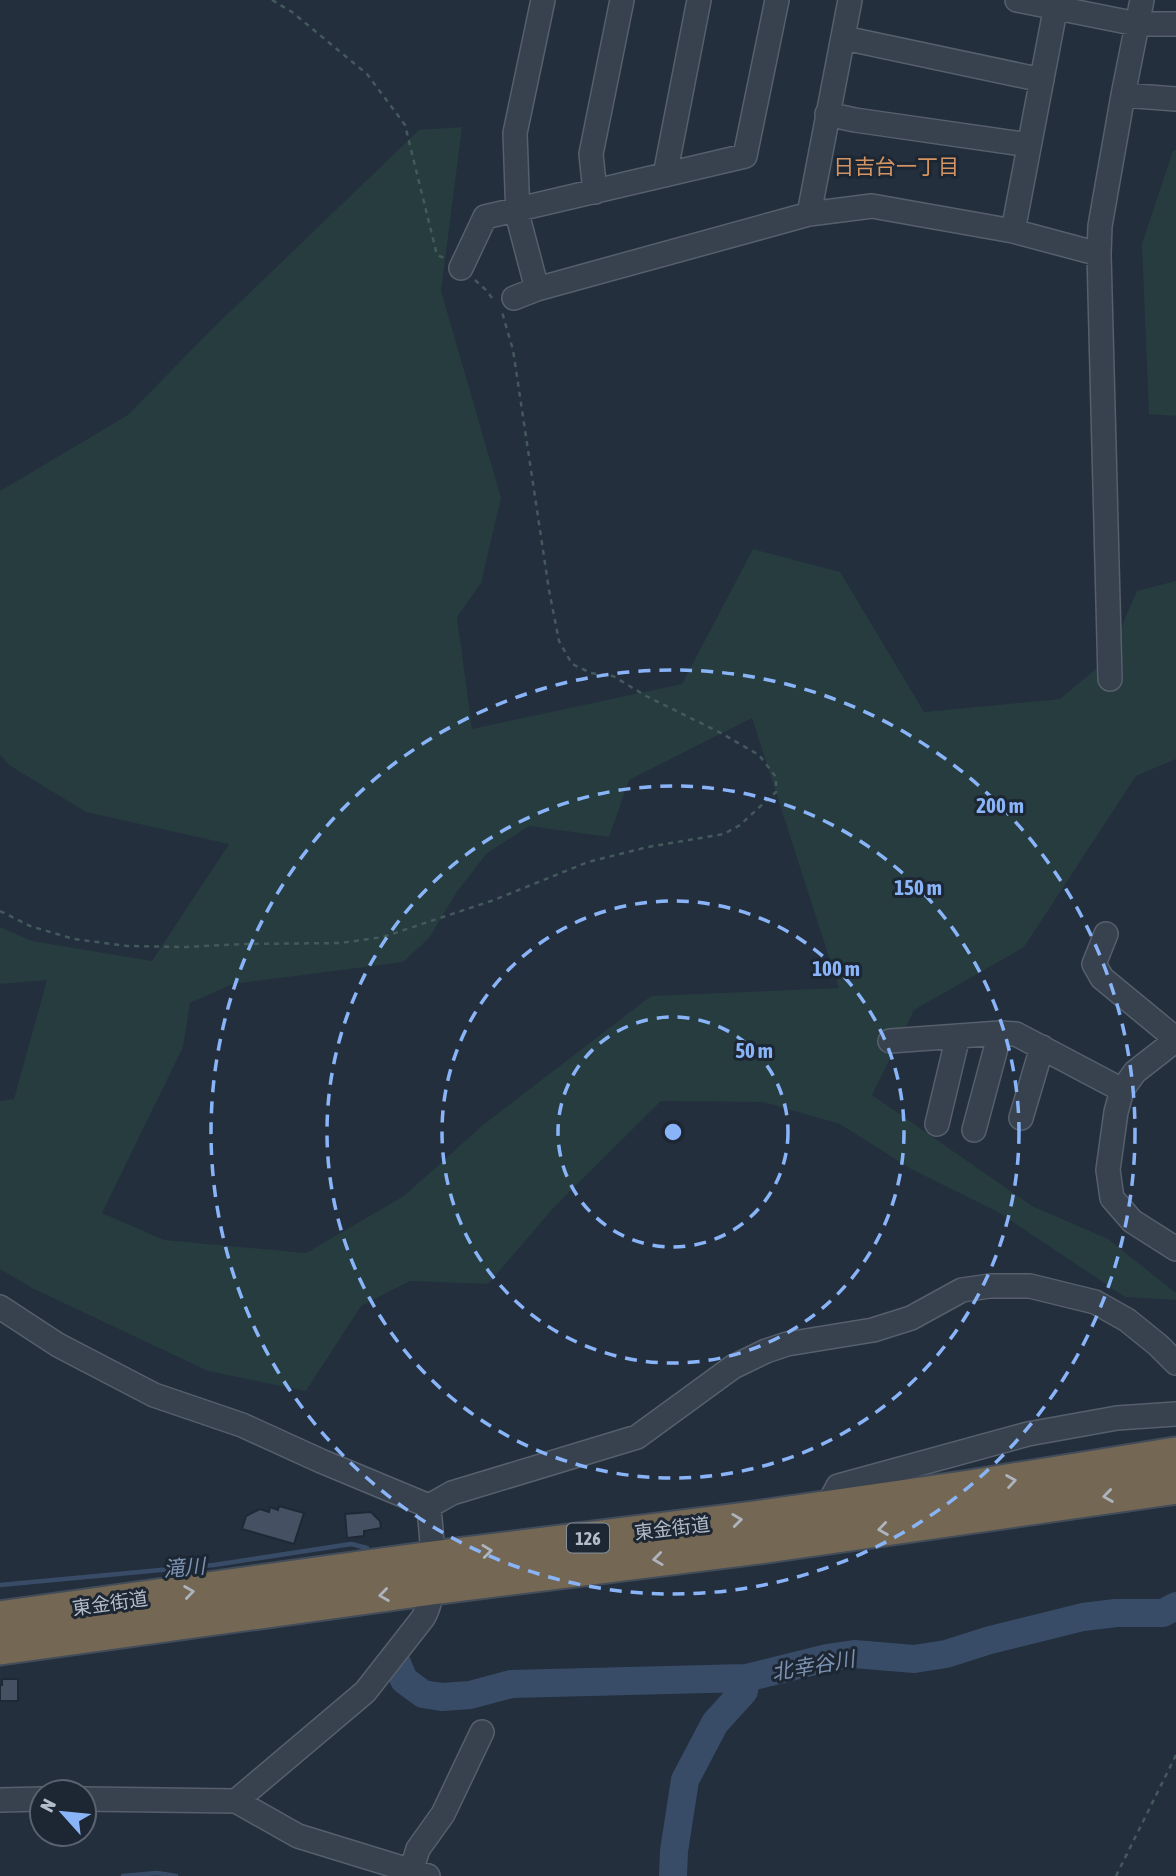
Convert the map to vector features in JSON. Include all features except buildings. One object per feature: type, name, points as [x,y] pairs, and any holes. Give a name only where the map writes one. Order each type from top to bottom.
[{"type":"highway","name":"東金街道","points":[[0,1618],[432,1573],[767,1546],[1176,1454]]},
{"type":"highway","name":"東金街道","points":[[0,1648],[827,1507],[972,1502],[1176,1486]]},
{"type":"street","points":[[537,289],[518,217],[515,133],[543,0]]},
{"type":"street","points":[[595,192],[591,154],[622,0]]},
{"type":"street","points":[[665,175],[699,0]]},
{"type":"street","points":[[461,268],[485,217],[744,156],[777,0]]},
{"type":"street","points":[[809,214],[850,0]]},
{"type":"street","points":[[1017,0],[1056,4],[1137,24],[1176,24]]},
{"type":"street","points":[[1110,679],[1100,226],[1142,0]]},
{"type":"street","points":[[1013,231],[1056,4]]},
{"type":"street","points":[[844,38],[1042,80]]},
{"type":"street","points":[[1123,95],[1176,99]]},
{"type":"street","points":[[827,114],[1029,145]]},
{"type":"street","points":[[503,303],[537,289],[809,214],[872,206],[1013,231],[1099,254]]},
{"type":"street","points":[[1106,934],[1094,964],[1102,978],[1176,1040],[1135,1072],[1122,1090],[1116,1112],[1108,1170],[1112,1198],[1132,1221],[1176,1249]]},
{"type":"street","points":[[890,1041],[1000,1032],[1016,1034],[1122,1090]]},
{"type":"street","points":[[974,1130],[1000,1032]]},
{"type":"street","points":[[937,1124],[958,1036]]},
{"type":"street","points":[[1021,1118],[1042,1047]]},
{"type":"street","points":[[429,1506],[452,1493],[637,1437],[733,1367],[766,1351],[787,1344],[873,1330],[899,1322],[962,1290],[990,1286],[1030,1286],[1095,1302],[1127,1320],[1176,1362]]},
{"type":"street","points":[[0,1307],[58,1345],[154,1395],[242,1425],[429,1506]]},
{"type":"street","points":[[827,1507],[838,1486],[1028,1434],[1117,1418],[1176,1414]]},
{"type":"street","points":[[966,1451],[972,1502]]},
{"type":"street","points":[[236,1801],[365,1692],[423,1619],[428,1608],[432,1573],[429,1506]]},
{"type":"street","points":[[98,1799],[236,1801],[298,1836],[420,1873],[418,1849],[443,1814],[482,1732]]},
{"type":"street","points":[[0,1800],[28,1799]]},
{"type":"path","points":[[0,911],[30,926],[74,939],[127,946],[341,943],[383,937],[494,900],[588,862],[648,847],[724,834],[740,825],[776,792],[776,777],[759,755],[613,677],[591,673],[572,664],[559,640],[549,590],[513,350],[503,303],[461,268],[437,255],[405,125],[367,74],[292,12],[272,0]]},
{"type":"path","points":[[1116,1876],[1176,1755]]},
{"type":"green space","points":[[462,127],[441,291],[501,498],[481,583],[457,617],[472,729],[682,684],[753,549],[840,572],[924,712],[1060,699],[1107,660],[1137,591],[1176,581],[1176,759],[1136,776],[1024,947],[914,1010],[872,1095],[1032,1206],[1108,1239],[1176,1293],[1176,1300],[1125,1297],[998,1212],[911,1169],[840,1124],[763,1102],[661,1101],[556,1205],[488,1284],[410,1281],[361,1306],[306,1391],[208,1371],[32,1288],[0,1269],[0,1101],[14,1099],[47,980],[0,984],[0,927],[32,941],[152,961],[229,844],[86,812],[9,765],[0,755],[0,491],[128,415],[210,331],[419,130]],"holes":[[[752,718],[839,988],[651,996],[483,1125],[404,1196],[306,1253],[164,1240],[102,1213],[183,1047],[190,1003],[233,984],[403,962],[429,938],[456,893],[487,853],[529,826],[609,837],[629,780]]]},
{"type":"green space","points":[[1176,150],[1176,416],[1149,414],[1142,244],[1173,151]]},
{"type":"waterway","name":"滝川","points":[[0,1585],[214,1565],[351,1544],[367,1548]]},
{"type":"waterway","name":"北幸谷川","points":[[397,1663],[404,1680],[423,1694],[442,1697],[470,1695],[511,1684],[746,1678],[854,1654],[914,1659],[946,1654],[1083,1617],[1116,1613],[1163,1613],[1176,1606]]},
{"type":"waterway","name":"北幸谷川","points":[[673,1876],[674,1851],[685,1780],[715,1723],[744,1691],[746,1678]]},
{"type":"waterway","points":[[123,1876],[157,1873],[176,1876]]},
{"type":"district","name":"日吉台一丁目","points":[[896,166]]}]
